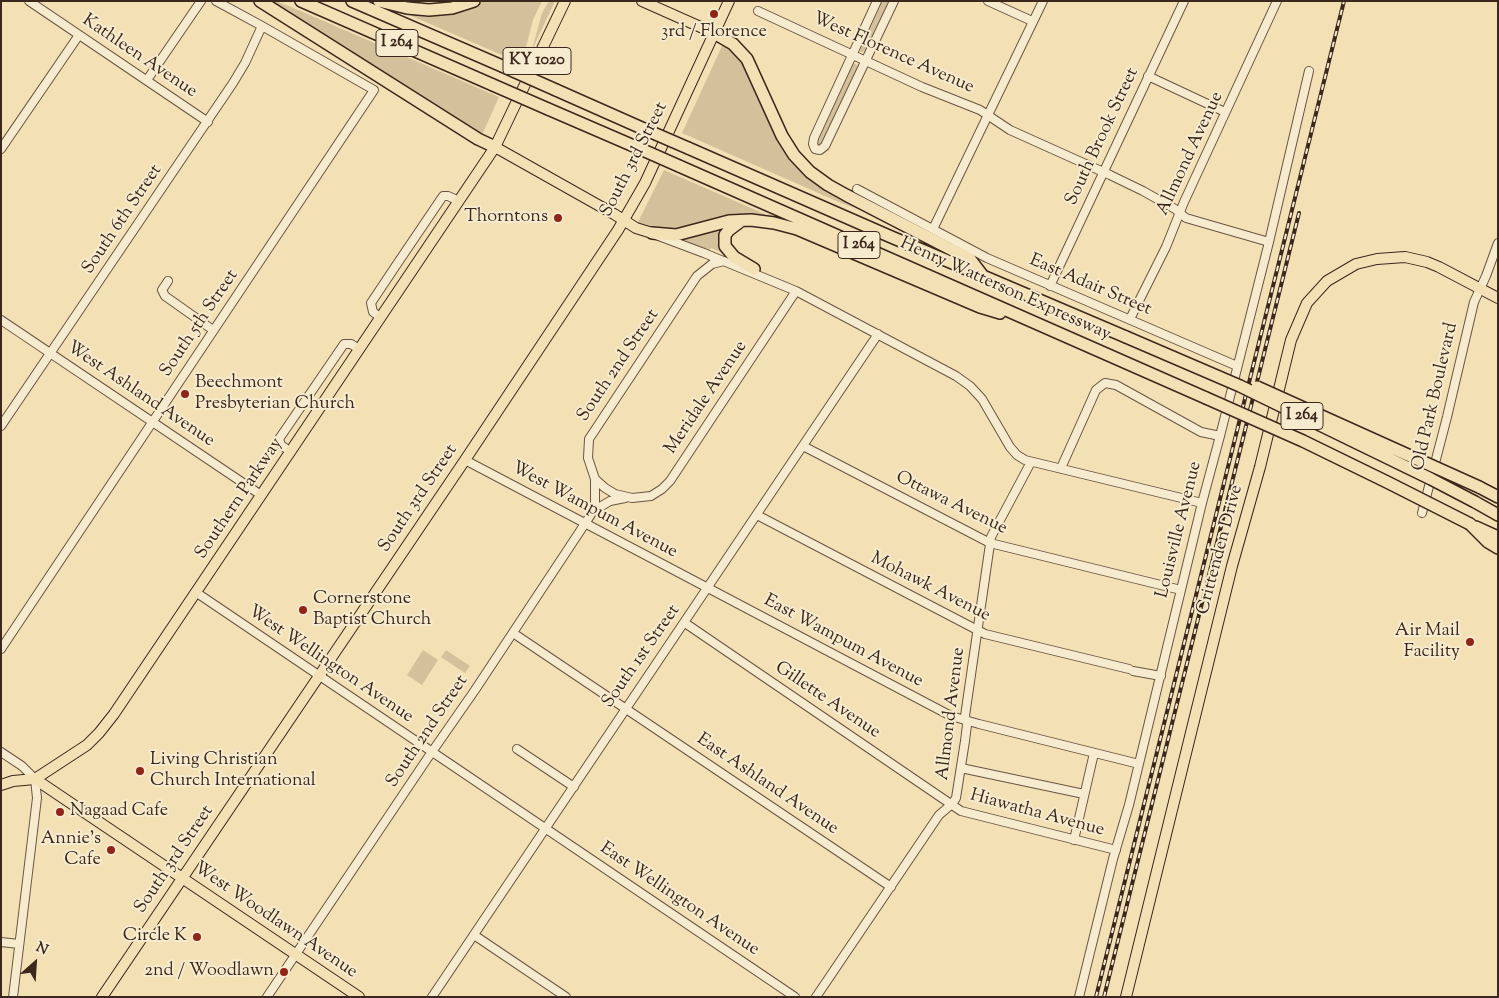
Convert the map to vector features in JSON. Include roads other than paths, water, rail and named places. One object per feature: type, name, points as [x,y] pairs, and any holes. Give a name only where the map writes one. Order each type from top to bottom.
[{"type":"highway","points":[[260,1],[470,134],[495,147]]},
{"type":"highway","name":"Henry Watterson Expressway","points":[[301,1],[1320,449],[1498,537]]},
{"type":"highway","name":"Henry Watterson Expressway","points":[[352,1],[1240,386],[1498,515]]},
{"type":"highway","points":[[379,1],[407,8],[429,10],[452,8],[474,1]]},
{"type":"highway","points":[[714,33],[733,44],[747,58],[782,136],[794,155],[810,172],[846,195],[970,259],[985,277]]},
{"type":"highway","points":[[741,220],[728,230],[725,235],[725,246],[734,257],[754,269]]},
{"type":"highway","points":[[652,233],[676,235],[729,221],[741,220],[774,223],[797,229],[980,307],[1038,324]]},
{"type":"highway","points":[[1240,386],[1254,385],[1498,497]]},
{"type":"highway","points":[[1470,524],[1488,542],[1498,548]]},
{"type":"main road","name":"Southern Parkway","points":[[1,785],[13,781],[35,779],[77,753],[99,733],[119,707],[495,147],[566,1]]},
{"type":"main road","points":[[642,1],[714,33]]},
{"type":"main road","name":"South 3rd Street","points":[[102,997],[624,221],[657,157],[729,1]]},
{"type":"main road","points":[[495,147],[636,228],[652,233]]},
{"type":"main road","name":"Crittenden Drive","points":[[1126,997],[1232,566],[1260,467],[1291,340],[1307,303],[1327,282],[1340,272],[1356,264],[1377,258],[1405,257],[1427,262],[1498,298]]},
{"type":"main road","name":"West Woodlawn Avenue","points":[[35,779],[358,997]]},
{"type":"street","name":"Kathleen Avenue","points":[[29,1],[208,122]]},
{"type":"street","points":[[147,80],[201,1]]},
{"type":"street","points":[[216,1],[262,26]]},
{"type":"street","points":[[877,1],[814,138],[813,144],[816,149],[820,150],[825,146],[894,1]]},
{"type":"street","points":[[988,1],[1032,21]]},
{"type":"street","points":[[933,229],[1042,1]]},
{"type":"street","name":"South Brook Street","points":[[1050,286],[1184,1]]},
{"type":"street","name":"Allmond Avenue","points":[[1130,319],[1166,246],[1179,212],[1277,1]]},
{"type":"street","name":"West Florence Avenue","points":[[758,11],[922,87],[980,110],[1010,130],[1103,171],[1143,191],[1186,218],[1269,242]]},
{"type":"street","name":"South 5th Street","points":[[2,647],[374,90],[262,26]]},
{"type":"street","name":"South 6th Street","points":[[1,426],[208,122],[245,62],[262,26]]},
{"type":"street","points":[[1,149],[79,35]]},
{"type":"street","name":"Louisville Avenue","points":[[1079,997],[1161,676],[1202,502],[1269,242],[1309,71]]},
{"type":"street","points":[[1148,76],[1225,112]]},
{"type":"street","name":"East Adair Street","points":[[857,190],[987,258],[1237,366]]},
{"type":"street","points":[[380,317],[373,312],[371,303],[384,282],[443,196],[459,201]]},
{"type":"street","points":[[652,233],[796,291],[951,373],[970,386],[989,410],[1014,452],[1025,460],[1202,502]]},
{"type":"street","name":"Old Park Boulevard","points":[[1422,513],[1474,302],[1498,243]]},
{"type":"street","points":[[710,255],[715,253],[754,269],[788,284],[796,291]]},
{"type":"street","name":"South 2nd Street","points":[[268,997],[593,511],[595,479],[588,458],[589,439],[710,255]]},
{"type":"street","name":"South 2nd Street","points":[[697,276],[712,264],[724,261]]},
{"type":"street","points":[[168,281],[162,290],[165,296],[213,330]]},
{"type":"street","name":"Meridale Avenue","points":[[593,511],[610,501],[628,497],[651,496],[670,481],[796,291]]},
{"type":"street","name":"West Ashland Avenue","points":[[1,320],[261,494]]},
{"type":"street","name":"South 1st Street","points":[[432,997],[878,334]]},
{"type":"street","points":[[291,452],[281,445],[280,439],[344,344],[351,344],[359,349]]},
{"type":"street","points":[[1061,468],[1096,390],[1105,383],[1116,385],[1201,432],[1220,436]]},
{"type":"street","name":"Ottawa Avenue","points":[[803,446],[990,543],[1181,590]]},
{"type":"street","name":"West Wampum Avenue","points":[[465,460],[708,588]]},
{"type":"street","name":"Allmond Avenue","points":[[816,997],[939,815],[956,798],[961,768],[965,716],[992,534],[1031,462]]},
{"type":"street","name":"Meridale Avenue","points":[[595,479],[608,491],[628,497]]},
{"type":"street","name":"Mohawk Avenue","points":[[757,515],[985,634],[1161,676]]},
{"type":"street","name":"East Wampum Avenue","points":[[708,588],[950,716],[1138,764]]},
{"type":"street","name":"West Wellington Avenue","points":[[197,593],[546,829]]},
{"type":"street","name":"Gillette Avenue","points":[[684,623],[952,804]]},
{"type":"street","points":[[513,633],[626,708]]},
{"type":"street","name":"East Ashland Avenue","points":[[626,708],[891,887]]},
{"type":"street","points":[[517,749],[574,787]]},
{"type":"street","name":"West Woodlawn Avenue","points":[[1,752],[22,766],[35,779]]},
{"type":"street","points":[[1074,840],[1094,753]]},
{"type":"street","points":[[961,768],[1084,794]]},
{"type":"street","points":[[13,997],[37,798],[35,779]]},
{"type":"street","name":"Hiawatha Avenue","points":[[952,804],[970,814],[1116,850]]},
{"type":"street","name":"East Wellington Avenue","points":[[546,829],[795,997]]},
{"type":"street","points":[[474,935],[566,997]]},
{"type":"street","points":[[1,942],[20,944]]},
{"type":"railway","points":[[1096,997],[1344,1]]},
{"type":"railway","points":[[1104,997],[1299,213]]},
{"type":"place","name":"3rd / Florence","points":[[714,14]]},
{"type":"place","name":"Thorntons","points":[[558,218]]},
{"type":"place","name":"Beechmont Presbyterian Church","points":[[185,394]]},
{"type":"place","name":"Cornerstone Baptist Church","points":[[303,610]]},
{"type":"place","name":"Air Mail Facility","points":[[1470,642]]},
{"type":"place","name":"Living Christian Church International","points":[[140,771]]},
{"type":"place","name":"Nagaad Cafe","points":[[60,812]]},
{"type":"place","name":"Annie's Cafe","points":[[111,850]]},
{"type":"place","name":"Circle K","points":[[197,937]]},
{"type":"place","name":"2nd / Woodlawn","points":[[284,972]]}]
